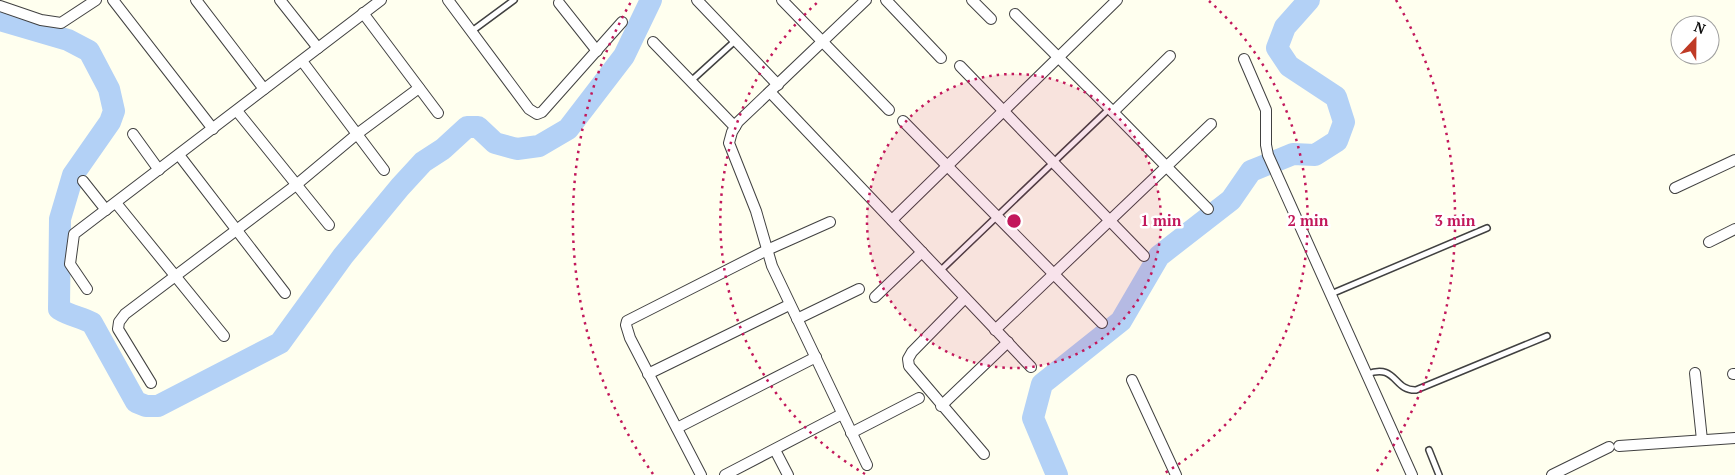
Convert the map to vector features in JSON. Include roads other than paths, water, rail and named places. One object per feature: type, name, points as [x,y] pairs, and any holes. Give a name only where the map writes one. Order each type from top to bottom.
[{"type":"street","points":[[77,0],[83,9]]},
{"type":"street","points":[[0,6],[41,20],[60,23],[96,0]]},
{"type":"street","points":[[113,0],[213,129]]},
{"type":"street","points":[[196,0],[264,89]]},
{"type":"street","points":[[280,0],[318,48]]},
{"type":"street","points":[[87,289],[70,264],[71,245],[74,234],[381,0]]},
{"type":"street","points":[[448,0],[528,109],[537,114],[542,112],[622,22]]},
{"type":"street","points":[[697,0],[736,40],[774,88],[892,220],[1031,367]]},
{"type":"street","points":[[782,0],[889,110]]},
{"type":"street","points":[[866,0],[822,40],[735,127],[729,143],[756,211],[766,250],[789,305],[867,465]]},
{"type":"street","points":[[886,0],[941,58]]},
{"type":"street","points":[[972,0],[991,19]]},
{"type":"street","points":[[892,220],[1118,0]]},
{"type":"street","points":[[559,3],[597,51]]},
{"type":"street","points":[[363,13],[438,113]]},
{"type":"street","points":[[1015,14],[1208,209]]},
{"type":"street","points":[[653,42],[735,127]]},
{"type":"street","points":[[1111,110],[1170,56]]},
{"type":"street","points":[[1244,59],[1266,110],[1266,145],[1268,155],[1412,475]]},
{"type":"street","points":[[302,61],[384,170]]},
{"type":"street","points":[[960,66],[1144,256]]},
{"type":"street","points":[[152,383],[118,329],[119,322],[125,314],[296,185],[356,134],[419,88]]},
{"type":"street","points":[[236,110],[329,225]]},
{"type":"street","points":[[903,120],[1102,323]]},
{"type":"street","points":[[995,330],[1108,220],[1211,124]]},
{"type":"street","points":[[133,134],[159,170]]},
{"type":"street","points":[[179,154],[285,293]]},
{"type":"street","points":[[1675,188],[1735,160]]},
{"type":"street","points":[[83,181],[106,210]]},
{"type":"street","points":[[116,203],[224,336]]},
{"type":"street","points":[[701,475],[626,330],[627,321],[766,250],[830,222]]},
{"type":"street","points":[[1709,242],[1735,229]]},
{"type":"street","points":[[875,296],[922,252]]},
{"type":"street","points":[[797,319],[859,289]]},
{"type":"street","points":[[965,298],[912,352],[908,359],[909,366],[913,372],[984,454]]},
{"type":"street","points":[[648,374],[789,305]]},
{"type":"street","points":[[941,406],[1008,342]]},
{"type":"street","points":[[677,428],[816,357]]},
{"type":"street","points":[[1696,373],[1702,440]]},
{"type":"street","points":[[1132,380],[1176,475]]},
{"type":"street","points":[[850,432],[919,398]]},
{"type":"street","points":[[725,475],[842,414]]},
{"type":"street","points":[[1552,475],[1614,447],[1735,438]]},
{"type":"street","points":[[775,450],[788,475]]},
{"type":"lane","points":[[471,31],[514,0]]},
{"type":"lane","points":[[691,81],[736,40]]},
{"type":"lane","points":[[940,271],[1111,110]]},
{"type":"lane","points":[[1330,294],[1487,228]]},
{"type":"lane","points":[[1367,374],[1379,370],[1385,372],[1406,389],[1416,390],[1546,336]]},
{"type":"lane","points":[[1429,450],[1439,475]]},
{"type":"waterway","points":[[0,20],[68,40],[89,51],[109,89],[114,111],[110,122],[73,175],[60,219],[59,309],[92,323],[136,402],[146,406],[158,406],[280,343],[343,256],[400,187],[423,162],[443,149],[467,127],[478,127],[495,143],[517,149],[539,146],[568,129],[624,56],[651,0]]},
{"type":"waterway","points":[[1057,475],[1033,418],[1042,384],[1121,321],[1159,256],[1231,200],[1251,171],[1293,154],[1315,155],[1337,141],[1344,122],[1336,97],[1289,66],[1277,48],[1285,27],[1309,0]]}]
